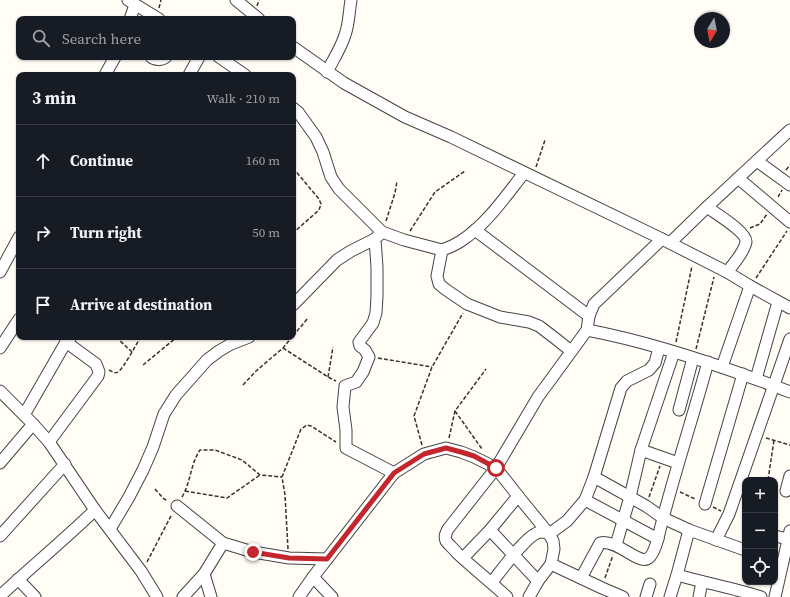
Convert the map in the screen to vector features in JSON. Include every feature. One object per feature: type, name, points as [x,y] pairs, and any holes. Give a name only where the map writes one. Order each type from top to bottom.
[{"type":"street","points":[[236,0],[253,16]]},
{"type":"street","points":[[327,72],[346,33],[351,0]]},
{"type":"street","points":[[130,16],[131,2],[154,16]]},
{"type":"street","points":[[296,49],[344,83],[405,117],[450,137],[666,241],[727,272],[790,308]]},
{"type":"street","points":[[107,72],[113,60]]},
{"type":"street","points":[[191,72],[197,60]]},
{"type":"street","points":[[224,60],[241,72]]},
{"type":"street","points":[[296,110],[316,137],[323,152],[331,177],[339,189],[378,236],[376,313],[373,323],[359,342],[360,346],[365,350],[369,357],[363,372],[356,382],[345,386],[343,407],[346,430],[346,448],[394,473]]},
{"type":"street","points":[[507,597],[492,582],[463,558],[446,540],[445,535],[448,529],[496,468],[538,398],[587,330],[589,316],[594,304],[707,207],[790,130]]},
{"type":"street","points":[[757,161],[790,185]]},
{"type":"street","points":[[296,302],[338,260],[378,236],[404,240],[442,250],[461,242],[491,214],[528,175]]},
{"type":"street","points":[[738,178],[789,225]]},
{"type":"street","points":[[707,207],[741,232],[745,238],[746,242],[743,249],[727,272]]},
{"type":"street","points":[[475,230],[589,316]]},
{"type":"street","points":[[0,272],[16,243]]},
{"type":"street","points":[[442,250],[437,276],[439,284],[445,289],[468,304],[500,317],[529,322],[539,326],[556,338],[571,352]]},
{"type":"street","points":[[722,367],[750,286]]},
{"type":"street","points":[[756,379],[778,302]]},
{"type":"street","points":[[0,348],[16,324]]},
{"type":"street","points":[[587,330],[620,337],[708,362],[790,392]]},
{"type":"street","points":[[716,540],[729,514],[790,338]]},
{"type":"street","points":[[24,415],[68,340]]},
{"type":"street","points":[[49,442],[98,376],[99,372],[96,364],[70,340]]},
{"type":"street","points":[[110,529],[143,470],[153,447],[164,414],[176,395],[207,360],[234,340]]},
{"type":"street","points":[[549,534],[567,520],[585,500],[594,477],[621,388],[627,381],[650,370],[655,363],[659,348]]},
{"type":"street","points":[[616,546],[641,450],[674,352]]},
{"type":"street","points":[[679,410],[693,358]]},
{"type":"street","points":[[581,578],[600,543],[604,542],[616,546],[639,558],[645,559],[652,555],[658,539],[678,463],[708,362]]},
{"type":"street","points":[[705,504],[743,374]]},
{"type":"street","points":[[0,391],[49,442],[95,510],[141,571],[157,597]]},
{"type":"street","points":[[0,463],[32,424]]},
{"type":"street","points":[[299,597],[394,473],[424,454],[446,448],[474,456],[496,468],[553,541],[554,549],[551,564],[538,581],[529,597]]},
{"type":"street","points":[[641,450],[678,463]]},
{"type":"street","points":[[0,536],[65,464]]},
{"type":"street","points":[[786,491],[790,476]]},
{"type":"street","points":[[594,477],[646,506],[663,518],[690,530],[742,549]]},
{"type":"street","points":[[463,558],[490,530],[518,496]]},
{"type":"street","points":[[585,500],[658,539]]},
{"type":"street","points":[[177,506],[223,543],[253,552],[289,558],[327,559]]},
{"type":"street","points":[[0,596],[95,510]]},
{"type":"street","points":[[490,530],[538,581]]},
{"type":"street","points":[[670,597],[690,530]]},
{"type":"street","points":[[492,582],[532,535],[540,532],[549,534]]},
{"type":"street","points":[[775,597],[789,535],[778,536]]},
{"type":"street","points":[[183,597],[204,574],[223,543]]},
{"type":"street","points":[[551,564],[623,597]]},
{"type":"street","points":[[204,574],[211,597]]},
{"type":"street","points":[[677,575],[744,591],[761,597]]},
{"type":"street","points":[[313,577],[332,597]]},
{"type":"street","points":[[18,579],[35,597]]},
{"type":"street","points":[[699,597],[702,582]]},
{"type":"street","points":[[646,597],[650,584]]},
{"type":"path","points":[[528,175],[545,140]]},
{"type":"path","points":[[404,240],[435,192],[465,171]]},
{"type":"path","points":[[296,172],[319,199],[321,204],[319,210],[296,230]]},
{"type":"path","points":[[378,236],[395,193],[398,181]]},
{"type":"path","points":[[750,286],[785,234],[789,225]]},
{"type":"path","points":[[674,352],[694,256]]},
{"type":"path","points":[[693,358],[717,267]]},
{"type":"path","points":[[424,454],[414,416],[432,367],[468,304]]},
{"type":"path","points":[[296,333],[308,318]]},
{"type":"path","points":[[119,340],[132,352]]},
{"type":"path","points":[[96,364],[114,373],[118,372],[139,340]]},
{"type":"path","points":[[143,365],[173,340]]},
{"type":"path","points":[[243,385],[290,340]]},
{"type":"path","points":[[283,348],[328,377],[333,348]]},
{"type":"path","points":[[369,357],[432,367]]},
{"type":"path","points":[[446,448],[455,411],[486,368]]},
{"type":"path","points":[[455,411],[482,449]]},
{"type":"path","points":[[289,558],[285,495],[282,477],[301,429],[307,425],[311,426],[346,448]]},
{"type":"path","points":[[768,477],[774,440],[790,445]]},
{"type":"path","points":[[260,475],[227,498],[185,491],[195,458],[200,450],[215,450],[242,460],[260,475],[282,477]]},
{"type":"path","points":[[646,506],[663,457]]},
{"type":"path","points":[[672,488],[729,514]]},
{"type":"path","points":[[141,571],[177,506],[164,499],[155,490]]},
{"type":"path","points":[[602,588],[616,546]]},
{"type":"route","points":[[253,552],[289,558],[327,559],[394,473],[424,454],[446,448],[474,456],[496,468]]}]
